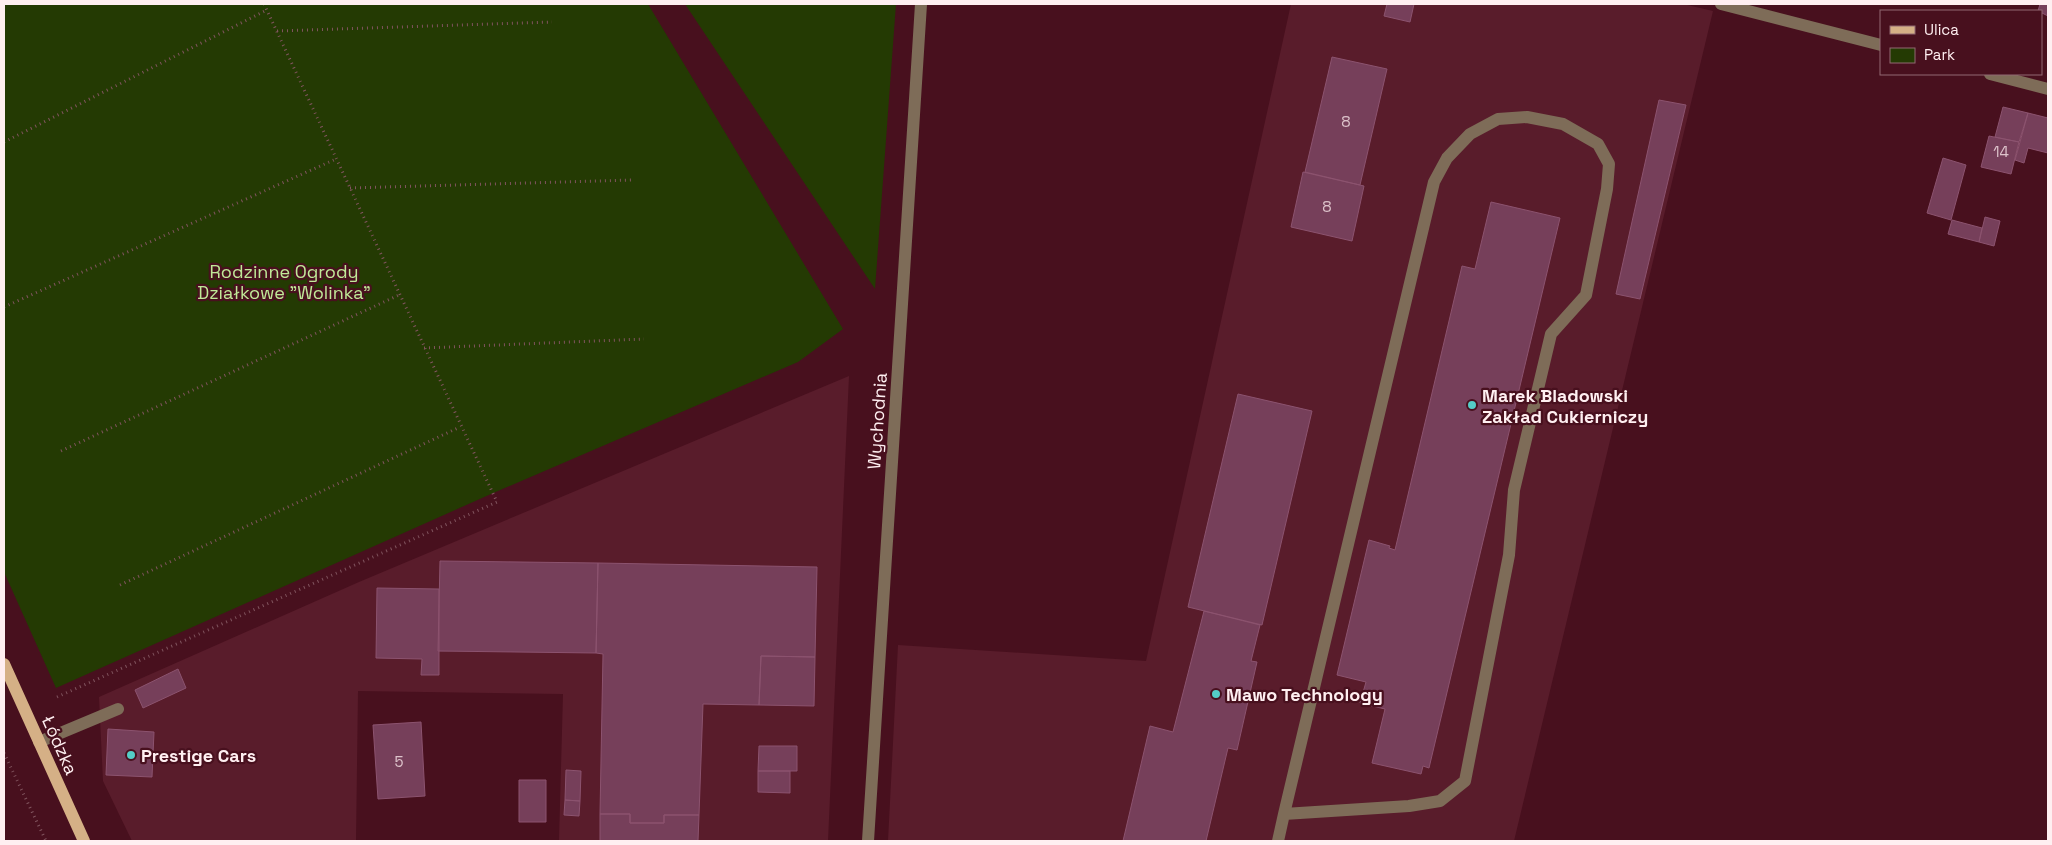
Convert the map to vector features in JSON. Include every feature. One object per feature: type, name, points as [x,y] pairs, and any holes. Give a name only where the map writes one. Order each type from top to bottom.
[{"type":"main road","name":"Łódzka","points":[[4,664],[84,841]]},
{"type":"street","name":"Wychodnia","points":[[868,841],[921,4]]},
{"type":"street","points":[[1721,4],[1880,46]]},
{"type":"street","points":[[1994,75],[2048,88]]},
{"type":"street","points":[[1278,841],[1284,814],[1434,182],[1447,158],[1470,134],[1498,119],[1527,117],[1563,124],[1598,144],[1609,164],[1607,189],[1586,295],[1551,334],[1548,344],[1514,490],[1510,555],[1465,781],[1440,802],[1409,806],[1284,814]]},
{"type":"street","points":[[39,742],[118,709]]},
{"type":"path","points":[[57,697],[497,502],[491,494],[264,4]]},
{"type":"path","points":[[4,142],[267,10]]},
{"type":"path","points":[[277,30],[552,22]]},
{"type":"path","points":[[4,307],[336,159]]},
{"type":"path","points":[[350,188],[633,180]]},
{"type":"path","points":[[62,451],[399,295]]},
{"type":"path","points":[[424,348],[644,339]]},
{"type":"path","points":[[120,585],[460,427]]},
{"type":"path","points":[[4,753],[46,841]]},
{"type":"shaded area","points":[[1291,4],[1683,4],[1713,11],[1514,841],[888,841],[898,645],[1146,661]]},
{"type":"shaded area","points":[[849,376],[828,841],[559,841],[563,694],[358,691],[356,841],[132,841],[103,781],[99,697],[359,582]]},
{"type":"green space","name":"Rodzinne Ogrody Działkowe \"Wolinka\"","points":[[4,4],[648,4],[843,329],[798,362],[491,494],[56,688],[4,572]]},
{"type":"green space","points":[[685,4],[896,4],[875,289]]},
{"type":"building","points":[[1387,4],[1414,4],[1410,22],[1384,16]]},
{"type":"building","points":[[2040,4],[2048,4],[2048,16],[2042,13],[2042,10],[2038,10]]},
{"type":"building","points":[[1332,57],[1387,69],[1360,185],[1305,172]]},
{"type":"building","points":[[1659,100],[1686,105],[1640,299],[1616,294]]},
{"type":"building","points":[[2003,107],[2028,113],[2019,142],[1995,137]]},
{"type":"building","points":[[2028,113],[2048,118],[2048,153],[2028,148],[2024,163],[2015,160]]},
{"type":"building","points":[[1989,136],[2019,142],[2011,174],[1981,167]]},
{"type":"building","points":[[1943,158],[1966,165],[1951,220],[1927,213]]},
{"type":"building","points":[[1303,172],[1364,186],[1352,241],[1291,227]]},
{"type":"building","name":"Marek Bladowski Zakład Cukierniczy","points":[[1491,202],[1560,218],[1429,768],[1423,766],[1421,774],[1372,763],[1385,709],[1360,703],[1366,682],[1337,675],[1369,540],[1390,546],[1389,548],[1395,550],[1462,266],[1475,269]]},
{"type":"building","points":[[1985,217],[2000,221],[1994,246],[1979,242]]},
{"type":"building","points":[[1952,220],[1982,228],[1979,242],[1948,234]]},
{"type":"building","points":[[1238,394],[1312,411],[1262,625],[1188,607]]},
{"type":"building","points":[[440,561],[598,563],[596,653],[438,651]]},
{"type":"building","points":[[598,563],[817,567],[815,657],[761,656],[759,705],[703,704],[699,815],[664,815],[664,823],[630,823],[630,814],[600,814],[603,654],[596,653]]},
{"type":"building","points":[[377,588],[439,589],[439,675],[421,675],[422,659],[376,658]]},
{"type":"building","name":"Mawo Technology","points":[[1204,611],[1260,625],[1251,661],[1257,662],[1237,750],[1228,748],[1206,841],[1123,841],[1150,726],[1173,732]]},
{"type":"building","points":[[761,656],[815,657],[814,706],[759,705]]},
{"type":"building","points":[[178,669],[186,688],[143,708],[135,690]]},
{"type":"building","points":[[421,722],[425,796],[378,799],[373,725]]},
{"type":"building","points":[[108,729],[154,732],[152,777],[106,775]]},
{"type":"building","points":[[759,746],[797,746],[797,771],[758,771]]},
{"type":"building","points":[[566,770],[581,771],[580,801],[565,800]]},
{"type":"building","points":[[758,771],[790,771],[790,793],[758,792]]},
{"type":"building","points":[[519,780],[546,780],[546,822],[519,822]]},
{"type":"building","points":[[565,800],[580,801],[579,816],[564,815]]},
{"type":"building","points":[[600,814],[630,814],[630,823],[664,823],[664,815],[699,815],[698,841],[600,841]]},
{"type":"place","name":"Marek Bladowski Zakład Cukierniczy","points":[[1472,405]]},
{"type":"place","name":"Mawo Technology","points":[[1216,694]]},
{"type":"place","name":"Prestige Cars","points":[[131,755]]}]
